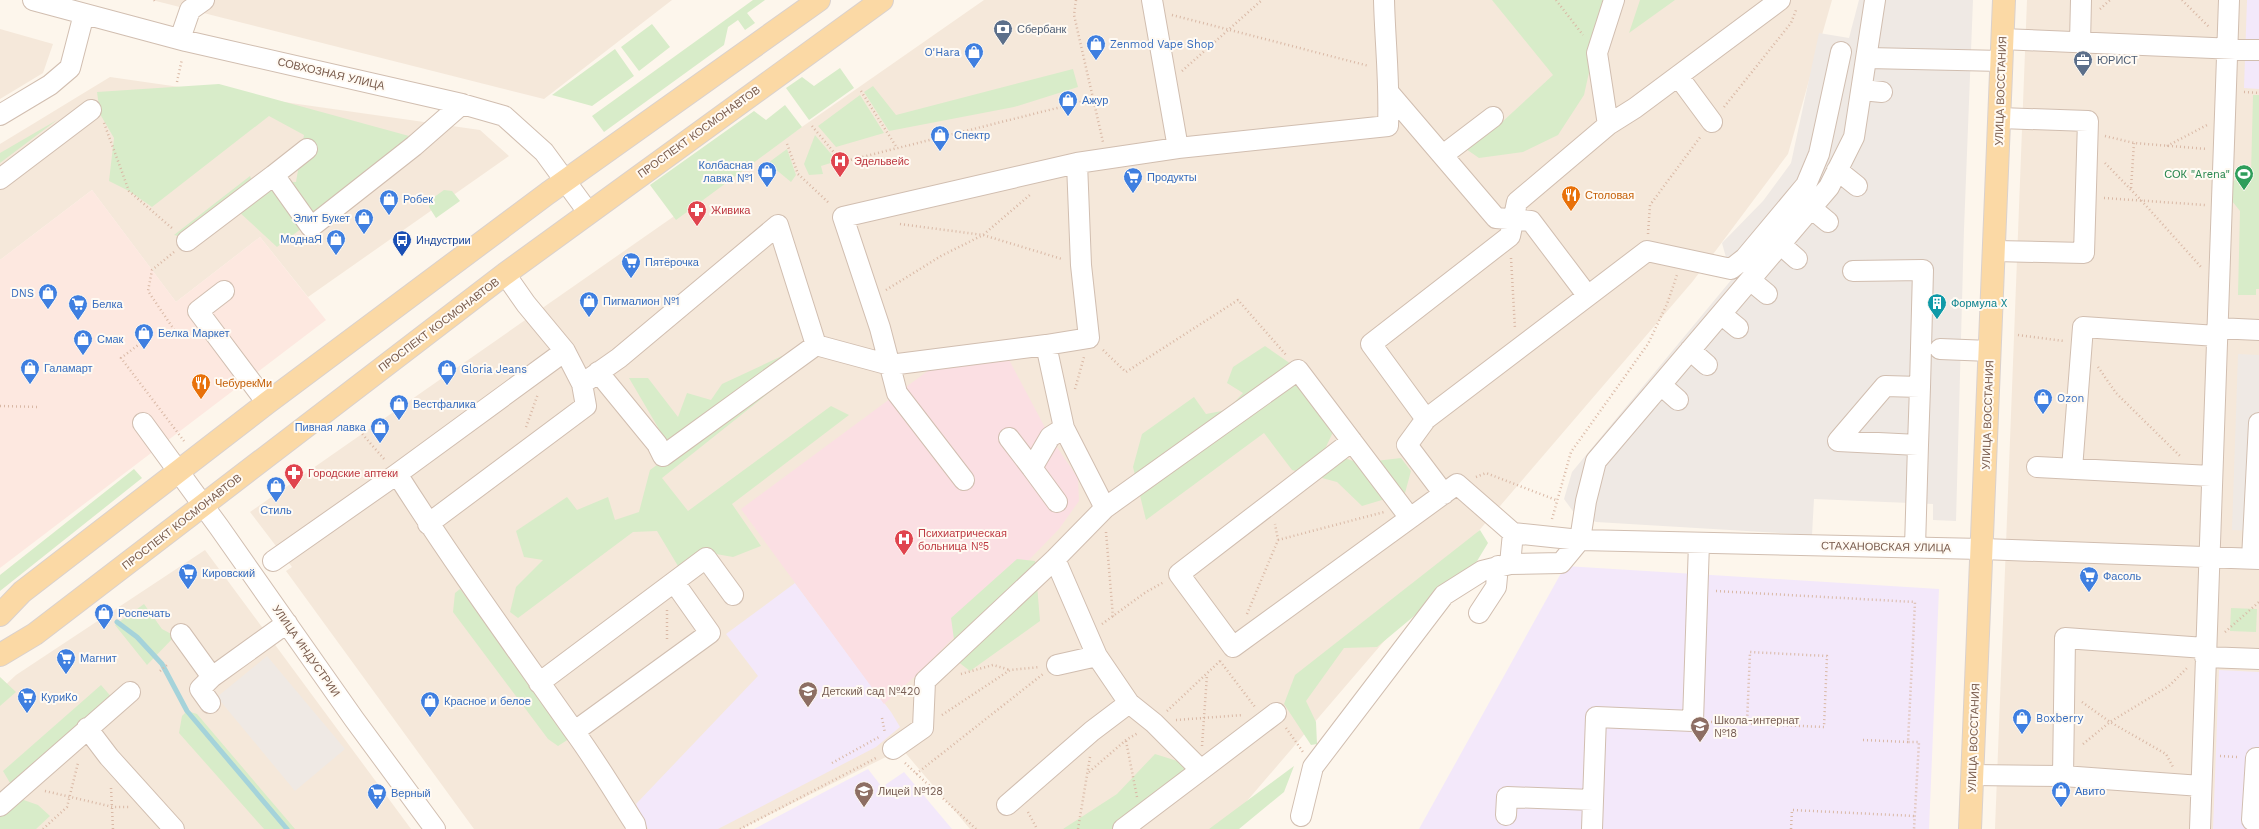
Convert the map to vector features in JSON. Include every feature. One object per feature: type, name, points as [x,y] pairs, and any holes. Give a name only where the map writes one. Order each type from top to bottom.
[{"type":"main road","points":[[0,615],[22,592],[267,403],[565,180],[819,0]]},
{"type":"main road","name":"ПРОСПЕКТ КОСМОНАВТОВ","points":[[0,655],[35,634],[588,212],[882,0]]},
{"type":"main road","name":"УЛИЦА ВОССТАНИЯ","points":[[1970,829],[1995,251],[2004,0]]},
{"type":"street","name":"СОВХОЗНАЯ УЛИЦА","points":[[33,0],[84,14],[181,48],[462,104],[504,116],[544,152],[588,212]]},
{"type":"street","points":[[181,48],[190,10],[204,0]]},
{"type":"street","points":[[964,480],[897,393],[880,328],[844,216],[1077,163],[1107,158],[1178,148],[1388,126],[1390,94],[1386,71],[1384,0]]},
{"type":"street","points":[[1608,125],[1597,53],[1614,0]]},
{"type":"street","points":[[1512,228],[1517,202],[1608,125],[1635,108],[1780,0]]},
{"type":"street","points":[[1301,816],[1313,767],[1444,594],[1482,571],[1504,565],[1561,563],[1580,540],[1586,501],[1596,461],[1829,187],[1854,137],[1868,58],[1875,0]]},
{"type":"street","points":[[2080,43],[2081,0]]},
{"type":"street","points":[[2200,829],[2192,785],[2202,755],[2208,557],[2206,476],[2217,332],[2229,0]]},
{"type":"street","points":[[1153,5],[1178,148]]},
{"type":"street","points":[[0,115],[50,85],[70,68],[84,14]]},
{"type":"street","points":[[2002,39],[2080,43],[2227,46],[2259,50]]},
{"type":"street","points":[[1479,613],[1496,587],[1513,533],[1450,489],[1407,445],[1426,419],[1586,295],[1647,251],[1731,269],[1745,258],[1806,185],[1820,154],[1840,52]]},
{"type":"street","points":[[1868,58],[2002,61]]},
{"type":"street","points":[[1678,76],[1712,122]]},
{"type":"street","points":[[1862,90],[1882,92]]},
{"type":"street","points":[[1390,94],[1496,218],[1512,228]]},
{"type":"street","points":[[274,175],[311,227],[414,146],[462,104]]},
{"type":"street","points":[[0,179],[91,110]]},
{"type":"street","points":[[1443,155],[1493,117]]},
{"type":"street","points":[[1995,251],[2084,253],[2088,121],[2000,118]]},
{"type":"street","points":[[187,242],[308,149]]},
{"type":"street","points":[[816,345],[890,365],[1089,338],[1081,265],[1077,163]]},
{"type":"street","points":[[1837,170],[1857,186]]},
{"type":"street","points":[[1811,208],[1828,222]]},
{"type":"street","points":[[1426,419],[1371,344],[1512,228],[1531,221],[1586,295]]},
{"type":"street","points":[[582,384],[619,358],[778,225],[816,345]]},
{"type":"street","points":[[1780,244],[1797,259]]},
{"type":"street","points":[[1853,271],[1923,270],[1915,547]]},
{"type":"street","points":[[428,524],[586,406],[582,384],[564,351],[526,304],[505,274]]},
{"type":"street","points":[[1750,280],[1767,294]]},
{"type":"street","points":[[224,291],[198,311],[267,403]]},
{"type":"street","points":[[1721,314],[1738,328]]},
{"type":"street","points":[[2072,469],[2083,327],[2217,332],[2259,330]]},
{"type":"street","points":[[598,372],[657,444],[663,456],[816,345]]},
{"type":"street","points":[[1046,345],[1064,428],[1105,508]]},
{"type":"street","points":[[1940,349],[1990,351]]},
{"type":"street","points":[[1690,350],[1708,365]]},
{"type":"street","points":[[273,561],[397,474],[564,351]]},
{"type":"street","points":[[892,749],[923,728],[925,681],[1055,558],[1105,508],[1298,370],[1406,513]]},
{"type":"street","points":[[1661,385],[1678,400]]},
{"type":"street","points":[[1918,445],[1838,441],[1885,386],[1920,387]]},
{"type":"street","points":[[2256,559],[2259,422]]},
{"type":"street","name":"УЛИЦА ИНДУСТРИИ","points":[[143,423],[354,719],[435,829]]},
{"type":"street","points":[[1032,468],[1050,437],[1064,428]]},
{"type":"street","points":[[1009,438],[1057,502]]},
{"type":"street","points":[[1352,441],[1179,574],[1233,647],[1406,513],[1450,489]]},
{"type":"street","points":[[2037,467],[2206,476]]},
{"type":"street","points":[[397,474],[428,524],[539,683],[575,731],[635,824],[636,829]]},
{"type":"street","name":"СТАХАНОВСКАЯ УЛИЦА","points":[[1513,533],[1580,540],[1915,547],[2256,559]]},
{"type":"street","points":[[1592,829],[1596,717],[1693,721],[1699,542]]},
{"type":"street","points":[[539,683],[706,558],[733,594]]},
{"type":"street","points":[[1055,558],[1089,633],[1097,656],[1129,703],[1154,723],[1201,770]]},
{"type":"street","points":[[575,731],[668,662],[710,633],[674,582]]},
{"type":"street","points":[[210,703],[200,689],[212,677],[287,623]]},
{"type":"street","points":[[181,634],[212,677]]},
{"type":"street","points":[[2063,768],[2065,638],[2259,659]]},
{"type":"street","points":[[1057,665],[1097,656]]},
{"type":"street","points":[[1,802],[23,785],[130,692]]},
{"type":"street","points":[[1007,805],[1092,731],[1129,703]]},
{"type":"street","points":[[1122,829],[1276,713]]},
{"type":"street","points":[[87,728],[109,757],[174,829]]},
{"type":"street","points":[[2257,758],[2252,820],[2259,820]]},
{"type":"street","points":[[1972,775],[2063,768],[2192,785]]},
{"type":"street","points":[[1506,815],[1507,797],[1593,800]]},
{"type":"path","points":[[1076,0],[1074,15],[1107,158]]},
{"type":"path","points":[[1167,84],[1231,30],[1262,0]]},
{"type":"path","points":[[1556,0],[1597,53]]},
{"type":"path","points":[[2182,0],[2227,46]]},
{"type":"path","points":[[1153,5],[1231,30],[1386,71]]},
{"type":"path","points":[[177,82],[181,48]]},
{"type":"path","points":[[861,91],[897,148]]},
{"type":"path","points":[[812,126],[842,162],[1093,100]]},
{"type":"path","points":[[2167,146],[2207,125],[2225,106]]},
{"type":"path","points":[[91,110],[98,108],[129,190],[187,242],[152,270],[148,291],[177,334]]},
{"type":"path","points":[[2087,139],[2223,150]]},
{"type":"path","points":[[2087,139],[2202,269]]},
{"type":"path","points":[[2131,189],[2134,143]]},
{"type":"path","points":[[787,144],[798,174],[844,216]]},
{"type":"path","points":[[884,291],[941,256],[983,235],[1032,193]]},
{"type":"path","points":[[2086,197],[2140,199],[2195,204]]},
{"type":"path","points":[[898,224],[983,235],[1081,265]]},
{"type":"path","points":[[1512,228],[1516,350]]},
{"type":"path","points":[[1547,537],[1556,500],[1571,452],[1648,344],[1667,304],[1683,258]]},
{"type":"path","points":[[1074,390],[1089,338],[1126,372],[1238,300],[1298,370]]},
{"type":"path","points":[[143,326],[150,336],[121,358],[184,441]]},
{"type":"path","points":[[2018,335],[2082,343],[2116,392],[2206,476]]},
{"type":"path","points":[[523,434],[539,391]]},
{"type":"path","points":[[0,406],[40,407]]},
{"type":"path","points":[[357,428],[397,474]]},
{"type":"path","points":[[1450,489],[1486,473],[1556,500]]},
{"type":"path","points":[[1105,508],[1113,617]]},
{"type":"path","points":[[1278,540],[1406,513]]},
{"type":"path","points":[[1089,633],[1146,592],[1179,574]]},
{"type":"path","points":[[1698,590],[1915,602],[1908,742]]},
{"type":"path","points":[[667,602],[668,662]]},
{"type":"path","points":[[2063,768],[2110,722],[2169,686],[2259,602]]},
{"type":"path","points":[[1693,721],[1824,727],[1827,656],[1750,652],[1747,723]]},
{"type":"path","points":[[1220,661],[1256,708]]},
{"type":"path","points":[[160,671],[168,664]]},
{"type":"path","points":[[938,669],[961,674],[993,665],[1010,670],[1057,665]]},
{"type":"path","points":[[916,774],[1033,681],[1057,665]]},
{"type":"path","points":[[923,728],[1010,670]]},
{"type":"path","points":[[1201,770],[1207,675]]},
{"type":"path","points":[[2064,689],[2110,722],[2166,754],[2192,785]]},
{"type":"path","points":[[1276,713],[1313,767]]},
{"type":"path","points":[[832,763],[885,734],[882,718]]},
{"type":"path","points":[[1078,829],[1089,772],[1092,731]]},
{"type":"path","points":[[1126,740],[1140,816]]},
{"type":"path","points":[[1863,740],[1919,742],[1914,829]]},
{"type":"path","points":[[740,829],[892,749],[916,774],[976,829]]},
{"type":"path","points":[[2202,755],[2257,758]]},
{"type":"path","points":[[43,829],[67,807],[80,756]]},
{"type":"path","points":[[109,757],[113,829]]},
{"type":"path","points":[[23,785],[70,798],[112,807],[154,807]]},
{"type":"path","points":[[1791,829],[1792,810],[1915,816]]},
{"type":"shaded area","points":[[152,0],[672,0],[544,99]]},
{"type":"shaded area","points":[[984,0],[1832,0],[1788,154],[1693,281],[1223,829],[970,829],[902,749],[741,829],[474,829],[286,571],[292,567],[250,512]]},
{"type":"shaded area","points":[[1859,0],[1973,0],[1964,229],[1956,521],[1933,520],[1933,504],[1814,499],[1812,535],[1596,522],[1575,514],[1564,499],[1572,472],[1732,279],[1722,243],[1763,201],[1791,163],[1819,33],[1849,38]]},
{"type":"shaded area","points":[[2027,0],[2259,0],[2259,829],[1995,829]]},
{"type":"shaded area","points":[[2247,0],[2259,0],[2259,89],[2244,88]]},
{"type":"shaded area","points":[[0,29],[53,44],[43,73],[0,99]]},
{"type":"shaded area","points":[[110,77],[480,130],[509,156],[308,297],[260,237],[176,302],[92,190],[0,260],[0,144]]},
{"type":"shaded area","name":"Белка Маркет","points":[[92,190],[176,302],[260,237],[326,320],[0,568],[0,260]]},
{"type":"shaded area","points":[[2238,354],[2259,355],[2259,531],[2232,530]]},
{"type":"shaded area","name":"Психиатрическая больница №5","points":[[1008,358],[1050,437],[1078,478],[1079,501],[1059,529],[921,671],[884,704],[741,509],[929,370]]},
{"type":"shaded area","points":[[205,550],[411,829],[0,829],[0,690],[16,675]]},
{"type":"shaded area","name":"Школа-интернат №18","points":[[1565,566],[1939,589],[1929,829],[1419,829]]},
{"type":"shaded area","name":"Детский сад №420","points":[[795,583],[891,712],[900,727],[876,747],[718,829],[648,829],[636,804],[758,676],[726,634]]},
{"type":"shaded area","points":[[267,656],[345,749],[295,791],[217,697]]},
{"type":"shaded area","points":[[2219,670],[2259,672],[2259,829],[2213,829]]},
{"type":"shaded area","name":"Лицей №128","points":[[868,769],[882,787],[904,772],[952,829],[754,829]]},
{"type":"green space","points":[[753,0],[765,0],[747,13],[755,23],[745,30],[738,20],[728,27],[724,45],[604,132],[592,116]]},
{"type":"green space","points":[[1492,0],[1605,0],[1584,95],[1558,135],[1523,152],[1479,158],[1466,149],[1501,123],[1553,75]]},
{"type":"green space","points":[[1640,0],[1675,0],[1629,33]]},
{"type":"green space","points":[[652,24],[670,47],[639,71],[621,47]]},
{"type":"green space","points":[[615,49],[634,76],[592,106],[552,95]]},
{"type":"green space","points":[[840,68],[854,88],[809,120],[786,88],[802,77],[814,86]]},
{"type":"green space","points":[[1073,69],[1078,87],[1014,107],[889,131],[864,92],[873,86],[896,115]]},
{"type":"green space","points":[[219,84],[420,139],[277,247],[238,211],[197,241],[174,235],[250,176],[252,181],[296,182],[304,135],[269,116],[152,207],[129,191],[109,181],[114,138],[100,114],[97,92]]},
{"type":"green space","points":[[860,95],[884,133],[836,147],[818,126]]},
{"type":"green space","name":"СОК \"Arena\"","points":[[2253,95],[2259,95],[2259,289],[2256,289],[2256,295],[2238,295],[2240,211],[2228,196],[2229,185],[2243,173],[2251,174]]},
{"type":"green space","points":[[785,105],[802,127],[676,220],[650,185],[754,111],[766,120]]},
{"type":"green space","points":[[57,120],[0,163],[0,153]]},
{"type":"green space","points":[[815,135],[837,161],[821,166],[823,174],[809,175],[804,164]]},
{"type":"green space","points":[[787,149],[796,175],[791,182],[768,163]]},
{"type":"green space","points":[[444,190],[452,191],[460,201],[436,218],[429,207],[430,200]]},
{"type":"green space","points":[[1265,346],[1317,382],[1334,430],[1324,451],[1359,463],[1401,458],[1411,471],[1405,493],[1362,506],[1337,482],[1292,470],[1264,433],[1146,520],[1133,467],[1142,434],[1194,397],[1206,414],[1227,410],[1243,393],[1227,383],[1233,367]]},
{"type":"green space","points":[[782,356],[815,356],[662,478],[688,511],[831,406],[849,415],[732,504],[761,546],[733,557],[716,554],[678,566],[657,531],[633,532],[518,618],[510,612],[516,587],[543,560],[524,557],[516,531],[567,497],[577,510],[608,497],[615,520],[639,512],[650,470],[673,453],[629,378],[648,378],[678,417],[687,393],[711,400],[722,384]]},
{"type":"green space","points":[[134,469],[142,478],[0,591],[0,575]]},
{"type":"green space","points":[[1480,530],[1488,543],[1474,566],[1377,647],[1344,648],[1306,701],[1316,722],[1317,744],[1311,745],[1284,704],[1295,675]]},
{"type":"green space","points":[[1017,559],[1035,561],[1040,621],[970,671],[957,661],[951,618]]},
{"type":"green space","points":[[460,589],[572,737],[558,746],[548,739],[453,612],[455,593]]},
{"type":"green space","points":[[144,604],[162,629],[175,636],[147,665],[115,625]]},
{"type":"green space","points":[[2231,608],[2257,609],[2256,632],[2230,631]]},
{"type":"green space","points":[[0,677],[16,692],[0,706]]},
{"type":"green space","points":[[101,685],[114,700],[13,788],[3,771]]},
{"type":"green space","points":[[187,711],[197,714],[295,829],[264,829],[179,733],[182,716]]},
{"type":"green space","points":[[1155,754],[1187,764],[1176,795],[1132,829],[1063,829],[1117,794]]},
{"type":"green space","points":[[1294,766],[1284,792],[1239,829],[1209,829]]},
{"type":"green space","points":[[18,798],[38,805],[50,816],[36,829],[0,829],[0,815]]},
{"type":"waterway","points":[[117,622],[137,637],[162,664],[187,711],[287,829]]},
{"type":"place","name":"Сбербанк","points":[[1003,46]]},
{"type":"place","name":"Zenmod Vape Shop","points":[[1096,61]]},
{"type":"place","name":"O'Hara","points":[[974,69]]},
{"type":"place","name":"ЮРИСТ","points":[[2083,77]]},
{"type":"place","name":"Ажур","points":[[1068,117]]},
{"type":"place","name":"Спектр","points":[[940,152]]},
{"type":"place","name":"Эдельвейс","points":[[840,178]]},
{"type":"place","name":"Колбасная лавка №1","points":[[767,188]]},
{"type":"place","name":"СОК \"Arena\"","points":[[2244,191]]},
{"type":"place","name":"Продукты","points":[[1133,194]]},
{"type":"place","name":"Столовая","points":[[1571,212]]},
{"type":"place","name":"Робек","points":[[389,216]]},
{"type":"place","name":"Живика","points":[[697,227]]},
{"type":"place","name":"Элит Букет","points":[[364,235]]},
{"type":"place","name":"МоднаЯ","points":[[336,256]]},
{"type":"place","name":"Индустрии","points":[[402,257]]},
{"type":"place","name":"Пятёрочка","points":[[631,279]]},
{"type":"place","name":"DNS","points":[[48,310]]},
{"type":"place","name":"Пигмалион №1","points":[[589,318]]},
{"type":"place","name":"Формула X","points":[[1937,320]]},
{"type":"place","name":"Белка","points":[[78,321]]},
{"type":"place","name":"Белка Маркет","points":[[144,350]]},
{"type":"place","name":"Смак","points":[[83,356]]},
{"type":"place","name":"Галамарт","points":[[30,385]]},
{"type":"place","name":"Gloria Jeans","points":[[447,386]]},
{"type":"place","name":"ЧебурекМи","points":[[201,400]]},
{"type":"place","name":"Ozon","points":[[2043,415]]},
{"type":"place","name":"Вестфалика","points":[[399,421]]},
{"type":"place","name":"Пивная лавка","points":[[380,444]]},
{"type":"place","name":"Городские аптеки","points":[[294,490]]},
{"type":"place","name":"Стиль","points":[[276,503]]},
{"type":"place","name":"Психиатрическая больница №5","points":[[904,556]]},
{"type":"place","name":"Кировский","points":[[188,590]]},
{"type":"place","name":"Фасоль","points":[[2089,593]]},
{"type":"place","name":"Роспечать","points":[[104,630]]},
{"type":"place","name":"Магнит","points":[[66,675]]},
{"type":"place","name":"Детский сад №420","points":[[808,708]]},
{"type":"place","name":"КуриКо","points":[[27,714]]},
{"type":"place","name":"Красное и белое","points":[[430,718]]},
{"type":"place","name":"Boxberry","points":[[2022,735]]},
{"type":"place","name":"Школа-интернат №18","points":[[1700,743]]},
{"type":"place","name":"Лицей №128","points":[[864,808]]},
{"type":"place","name":"Авито","points":[[2061,808]]},
{"type":"place","name":"Верный","points":[[377,810]]}]
